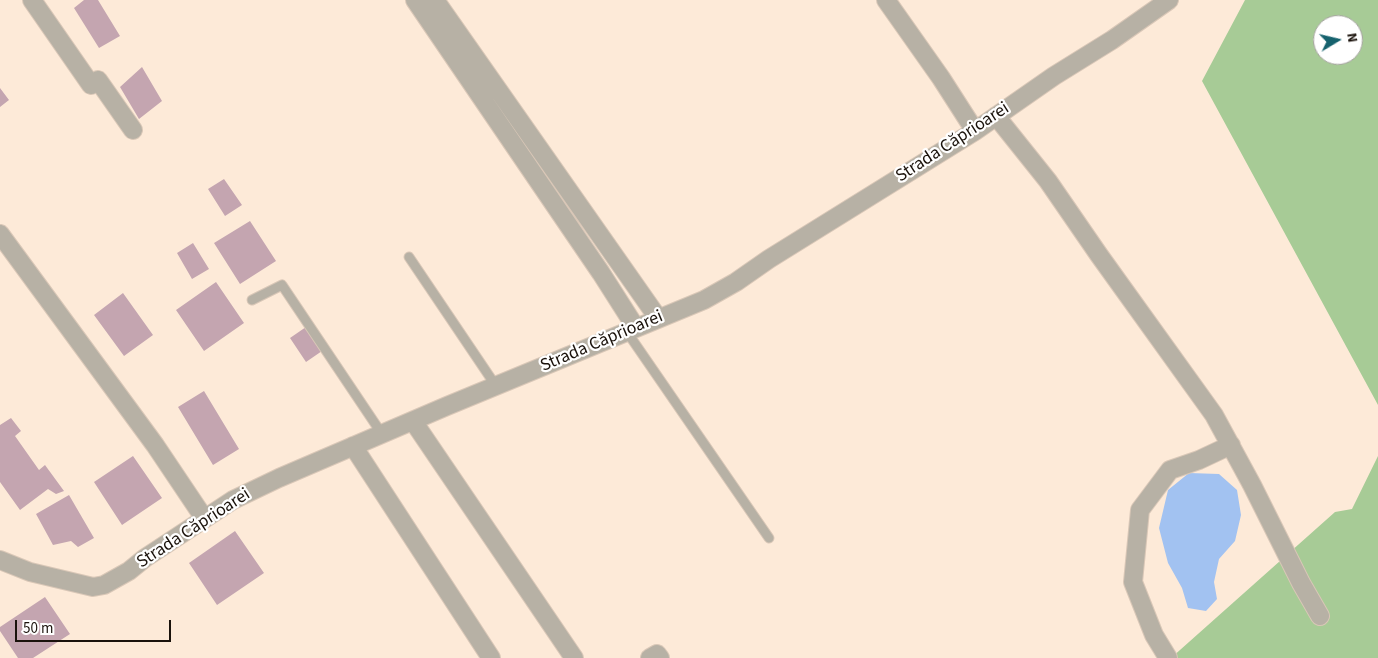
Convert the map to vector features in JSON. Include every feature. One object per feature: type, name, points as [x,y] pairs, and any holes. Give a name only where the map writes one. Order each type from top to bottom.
[{"type":"street","points":[[32,0],[91,85],[98,80],[133,130]]},
{"type":"street","points":[[415,0],[601,273],[631,330]]},
{"type":"street","points":[[435,0],[658,318]]},
{"type":"street","points":[[886,0],[941,78],[975,131]]},
{"type":"street","name":"Strada Căprioarei","points":[[0,560],[30,572],[93,587],[104,585],[129,571],[232,500],[353,446],[704,300],[736,282],[769,259],[975,131],[1169,0]]},
{"type":"street","points":[[996,116],[1048,181],[1214,416],[1231,445],[1282,548],[1320,616]]},
{"type":"street","points":[[0,234],[155,445],[204,518]]},
{"type":"street","points":[[413,421],[574,658]]},
{"type":"street","points":[[1168,658],[1154,635],[1133,582],[1140,510],[1170,470],[1199,460],[1231,445]]},
{"type":"street","points":[[353,446],[491,658]]},
{"type":"street","points":[[650,658],[658,654],[660,658]]},
{"type":"lane","points":[[409,257],[496,386]]},
{"type":"lane","points":[[252,300],[282,285],[382,434]]},
{"type":"lane","points":[[631,330],[769,538]]},
{"type":"green space","points":[[1245,0],[1378,0],[1378,405],[1202,81]]},
{"type":"green space","points":[[1378,456],[1378,658],[1171,658],[1335,512],[1352,509]]},
{"type":"water","points":[[1189,473],[1219,474],[1237,490],[1241,515],[1235,541],[1219,559],[1214,582],[1217,599],[1206,611],[1188,608],[1182,588],[1168,563],[1159,528],[1168,490]]},
{"type":"building","points":[[84,0],[98,0],[120,36],[99,48],[74,8]]},
{"type":"building","points":[[142,67],[162,101],[139,119],[120,87]]},
{"type":"building","points":[[0,88],[9,100],[0,107]]},
{"type":"building","points":[[224,179],[242,205],[225,216],[208,189]]},
{"type":"building","points":[[250,221],[276,261],[240,284],[214,243]]},
{"type":"building","points":[[193,243],[209,269],[192,279],[177,253]]},
{"type":"building","points":[[216,282],[244,323],[204,351],[176,310]]},
{"type":"building","points":[[123,293],[153,335],[124,356],[94,315]]},
{"type":"building","points":[[306,327],[322,351],[306,362],[290,338]]},
{"type":"building","points":[[204,391],[239,449],[213,465],[178,407]]},
{"type":"building","points":[[11,418],[21,431],[15,436],[39,470],[45,465],[64,491],[56,494],[48,489],[20,510],[0,482],[0,425]]},
{"type":"building","points":[[133,456],[162,498],[122,525],[94,482]]},
{"type":"building","points":[[69,495],[94,538],[78,547],[71,541],[53,545],[36,514]]},
{"type":"building","points":[[235,531],[264,573],[217,605],[189,563]]},
{"type":"building","points":[[45,597],[70,634],[33,658],[18,658],[0,631],[0,627]]}]
